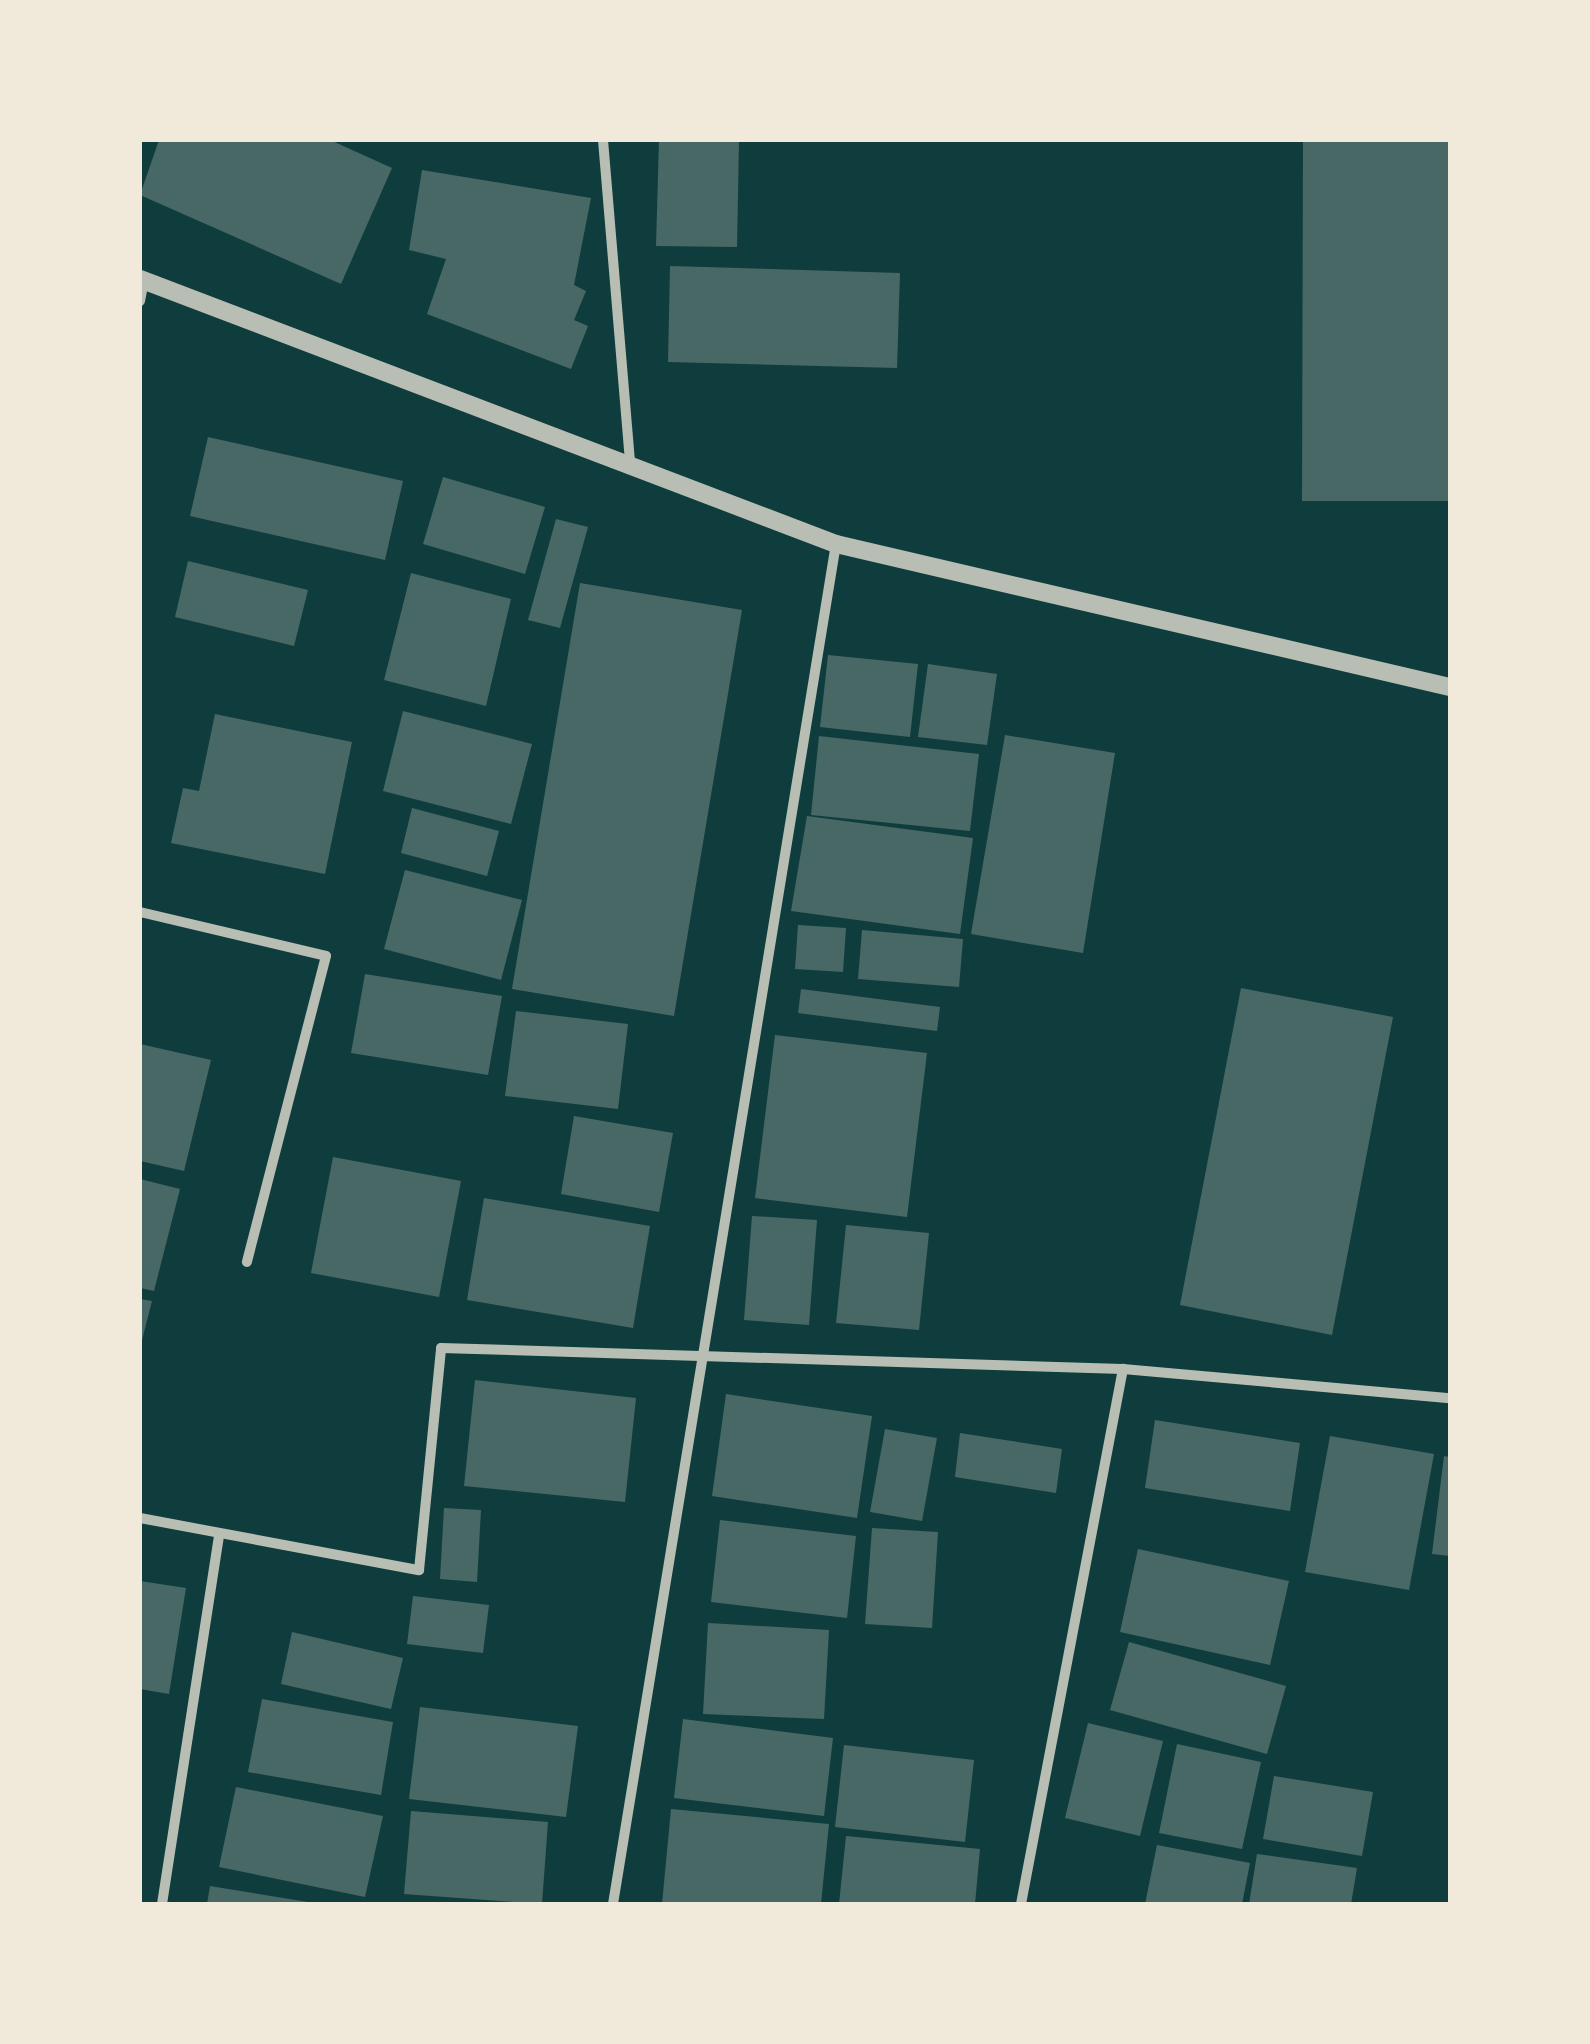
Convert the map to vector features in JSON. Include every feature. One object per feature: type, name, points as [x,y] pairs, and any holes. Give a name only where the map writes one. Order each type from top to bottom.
[{"type":"street","points":[[602,140],[630,464]]},
{"type":"street","points":[[140,301],[142,280],[836,544],[1450,687]]},
{"type":"street","points":[[613,1904],[836,544]]},
{"type":"street","points":[[140,912],[326,956],[247,1262]]},
{"type":"street","points":[[140,1518],[419,1570],[441,1348],[703,1352],[1122,1368],[1450,1398]]},
{"type":"street","points":[[1021,1904],[1122,1368]]},
{"type":"street","points":[[162,1904],[219,1534]]},
{"type":"building","points":[[159,140],[330,140],[392,168],[341,284],[140,195]]},
{"type":"building","points":[[659,140],[739,140],[737,247],[656,246]]},
{"type":"building","points":[[1303,140],[1450,140],[1450,501],[1302,501]]},
{"type":"building","points":[[422,170],[591,198],[574,285],[586,291],[574,320],[588,326],[571,369],[427,314],[446,259],[409,250]]},
{"type":"building","points":[[670,266],[900,273],[897,368],[668,362]]},
{"type":"building","points":[[208,437],[403,481],[385,560],[190,516]]},
{"type":"building","points":[[443,477],[545,507],[525,574],[423,544]]},
{"type":"building","points":[[556,519],[588,527],[560,628],[528,620]]},
{"type":"building","points":[[188,561],[308,590],[294,646],[175,617]]},
{"type":"building","points":[[411,573],[511,599],[486,706],[384,680]]},
{"type":"building","points":[[580,583],[742,610],[674,1016],[512,989]]},
{"type":"building","points":[[828,655],[918,664],[910,737],[820,727]]},
{"type":"building","points":[[928,664],[997,674],[987,745],[918,737]]},
{"type":"building","points":[[403,711],[532,744],[511,824],[383,791]]},
{"type":"building","points":[[215,714],[352,742],[325,874],[171,843],[183,788],[199,791]]},
{"type":"building","points":[[1005,735],[1115,753],[1083,953],[971,934]]},
{"type":"building","points":[[819,736],[979,754],[970,831],[811,815]]},
{"type":"building","points":[[412,808],[499,831],[487,876],[401,853]]},
{"type":"building","points":[[807,816],[973,838],[960,934],[791,911]]},
{"type":"building","points":[[405,870],[522,900],[501,980],[384,949]]},
{"type":"building","points":[[798,925],[846,928],[843,972],[795,969]]},
{"type":"building","points":[[862,930],[963,939],[959,987],[858,979]]},
{"type":"building","points":[[365,974],[502,996],[488,1075],[351,1053]]},
{"type":"building","points":[[1241,988],[1393,1017],[1332,1335],[1180,1305]]},
{"type":"building","points":[[801,989],[940,1007],[937,1031],[798,1013]]},
{"type":"building","points":[[516,1011],[628,1024],[618,1109],[505,1096]]},
{"type":"building","points":[[775,1035],[927,1053],[907,1217],[755,1198]]},
{"type":"building","points":[[140,1044],[211,1060],[184,1171],[140,1161]]},
{"type":"building","points":[[574,1116],[673,1133],[659,1212],[561,1194]]},
{"type":"building","points":[[333,1157],[461,1181],[439,1297],[311,1273]]},
{"type":"building","points":[[140,1179],[180,1189],[154,1291],[140,1288]]},
{"type":"building","points":[[484,1198],[650,1226],[633,1328],[467,1300]]},
{"type":"building","points":[[752,1216],[817,1220],[809,1325],[744,1320]]},
{"type":"building","points":[[846,1225],[929,1233],[919,1330],[836,1323]]},
{"type":"building","points":[[140,1299],[152,1301],[141,1344],[140,1344]]},
{"type":"building","points":[[475,1380],[636,1398],[625,1502],[464,1486]]},
{"type":"building","points":[[726,1394],[872,1416],[857,1518],[712,1496]]},
{"type":"building","points":[[1155,1420],[1300,1443],[1290,1511],[1145,1488]]},
{"type":"building","points":[[885,1429],[937,1438],[922,1521],[870,1512]]},
{"type":"building","points":[[960,1433],[1062,1449],[1056,1493],[955,1477]]},
{"type":"building","points":[[1330,1436],[1434,1454],[1409,1590],[1305,1572]]},
{"type":"building","points":[[1444,1456],[1450,1457],[1450,1556],[1432,1554]]},
{"type":"building","points":[[444,1508],[481,1510],[477,1582],[440,1579]]},
{"type":"building","points":[[720,1520],[856,1536],[847,1618],[711,1602]]},
{"type":"building","points":[[872,1528],[938,1532],[932,1628],[865,1624]]},
{"type":"building","points":[[1138,1549],[1289,1581],[1270,1665],[1120,1632]]},
{"type":"building","points":[[140,1581],[186,1588],[169,1694],[140,1689]]},
{"type":"building","points":[[413,1596],[489,1605],[483,1653],[407,1644]]},
{"type":"building","points":[[708,1623],[829,1630],[824,1719],[703,1714]]},
{"type":"building","points":[[292,1632],[403,1658],[391,1709],[281,1684]]},
{"type":"building","points":[[1129,1642],[1286,1686],[1267,1754],[1110,1710]]},
{"type":"building","points":[[262,1699],[393,1722],[381,1795],[248,1772]]},
{"type":"building","points":[[420,1707],[578,1726],[566,1817],[409,1799]]},
{"type":"building","points":[[683,1719],[833,1738],[824,1816],[674,1798]]},
{"type":"building","points":[[1088,1723],[1163,1741],[1140,1836],[1065,1818]]},
{"type":"building","points":[[1177,1744],[1261,1762],[1242,1849],[1159,1833]]},
{"type":"building","points":[[844,1745],[974,1760],[965,1842],[835,1827]]},
{"type":"building","points":[[1274,1776],[1373,1792],[1362,1856],[1263,1839]]},
{"type":"building","points":[[236,1787],[383,1816],[365,1897],[219,1867]]},
{"type":"building","points":[[671,1809],[829,1824],[821,1904],[662,1904]]},
{"type":"building","points":[[411,1811],[548,1822],[542,1904],[404,1894]]},
{"type":"building","points":[[846,1836],[980,1849],[975,1904],[839,1904]]},
{"type":"building","points":[[1157,1845],[1250,1863],[1242,1904],[1145,1904]]},
{"type":"building","points":[[1257,1854],[1357,1868],[1351,1904],[1249,1904]]},
{"type":"building","points":[[210,1886],[308,1902],[308,1904],[207,1904]]}]
